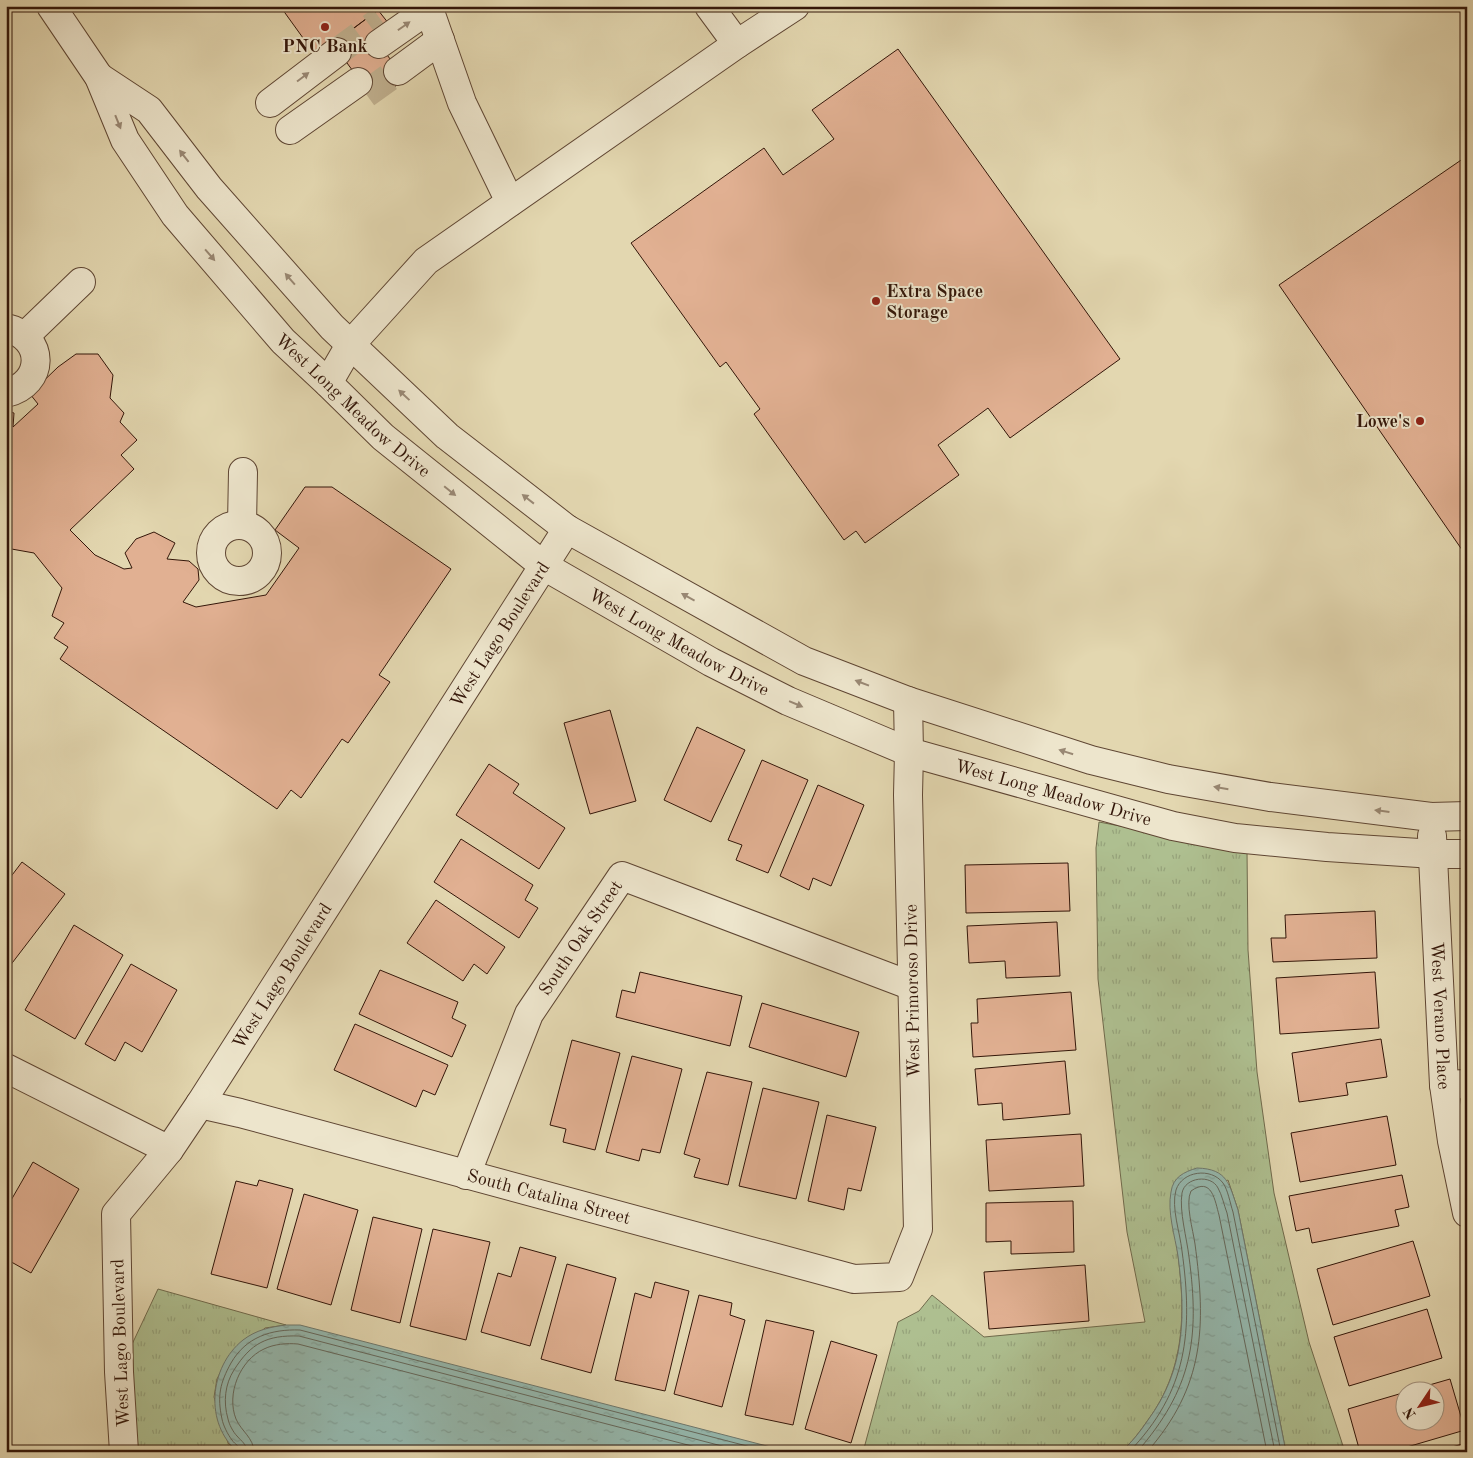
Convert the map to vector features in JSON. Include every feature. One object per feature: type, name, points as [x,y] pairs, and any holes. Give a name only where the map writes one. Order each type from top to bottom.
[{"type":"street","name":"West Long Meadow Drive","points":[[51,6],[99,77],[125,140],[175,214],[284,341],[382,437],[544,566],[711,662],[771,692],[909,752],[1182,828],[1235,838],[1327,847],[1434,854],[1467,854]]},
{"type":"street","points":[[710,6],[737,44]]},
{"type":"street","points":[[328,383],[350,344],[426,261],[737,44],[795,6]]},
{"type":"street","points":[[389,40],[433,20],[462,103],[510,202]]},
{"type":"street","points":[[352,74],[285,123],[352,74]]},
{"type":"street","name":"West Long Meadow Drive","points":[[99,77],[148,110],[209,188],[332,327],[447,436],[567,529],[804,661],[908,701],[1091,760],[1168,779],[1270,797],[1431,817],[1467,816]]},
{"type":"street","points":[[6,393],[17,390],[26,384],[36,366],[36,355],[32,345],[16,332],[81,282]]},
{"type":"street","points":[[242,525],[243,472]]},
{"type":"street","name":"West Lago Boulevard","points":[[124,1452],[116,1214],[169,1150],[200,1104],[567,529]]},
{"type":"street","name":"West Primoroso Drive","points":[[899,1277],[918,1230],[908,795],[908,701]]},
{"type":"street","name":"West Verano Place","points":[[1431,817],[1455,1085],[1452,1141],[1467,1213]]},
{"type":"street","name":"South Oak Street","points":[[466,1175],[529,1014],[622,876],[912,986]]},
{"type":"street","points":[[6,1068],[169,1150]]},
{"type":"street","name":"South Catalina Street","points":[[200,1104],[240,1113],[854,1279],[899,1277]]},
{"type":"green space","points":[[1099,822],[1247,850],[1248,950],[1257,1072],[1274,1193],[1309,1342],[1345,1452],[1286,1452],[1238,1210],[1228,1180],[1171,1209],[1181,1291],[1182,1318],[1179,1345],[1173,1370],[1163,1396],[1139,1433],[1121,1452],[863,1452],[898,1322],[919,1311],[932,1295],[984,1337],[1145,1322],[1127,1232],[1098,979],[1096,848]]},
{"type":"green space","points":[[158,1289],[286,1325],[265,1328],[225,1363],[217,1379],[214,1397],[228,1443],[238,1452],[124,1452],[119,1372]]},
{"type":"water","points":[[1197,1168],[1215,1171],[1226,1180],[1238,1210],[1286,1452],[1121,1452],[1139,1433],[1160,1401],[1176,1362],[1180,1342],[1182,1300],[1181,1278],[1170,1200],[1174,1182],[1184,1173]]},
{"type":"water","points":[[286,1325],[300,1325],[790,1452],[238,1452],[227,1440],[220,1426],[216,1411],[215,1396],[223,1365],[232,1351],[243,1340],[263,1330]]},
{"type":"building","name":"PNC Bank","points":[[280,6],[375,6],[378,10],[316,56]]},
{"type":"building","points":[[378,10],[389,24],[373,36],[405,79],[375,101],[333,44]]},
{"type":"building","name":"Extra Space Storage","points":[[898,49],[1120,359],[1010,438],[988,408],[938,445],[959,475],[865,543],[856,531],[844,540],[754,414],[760,409],[726,362],[720,367],[631,243],[764,148],[783,175],[834,139],[812,110]]},
{"type":"building","name":"Lowe's","points":[[1467,156],[1467,557],[1279,285]]},
{"type":"building","points":[[76,354],[98,354],[113,375],[110,398],[124,413],[120,422],[137,440],[121,455],[134,469],[70,530],[95,555],[124,569],[132,568],[125,553],[136,539],[154,532],[175,543],[167,559],[189,561],[198,569],[199,580],[183,602],[196,607],[266,595],[299,548],[275,530],[305,487],[332,487],[451,569],[379,675],[390,682],[348,743],[342,739],[301,798],[291,790],[277,809],[60,659],[68,647],[54,638],[64,623],[52,616],[62,588],[34,553],[6,548],[6,411],[14,413],[13,427],[38,404],[30,394],[58,367]]},
{"type":"building","points":[[610,710],[636,801],[590,814],[564,723]]},
{"type":"building","points":[[697,727],[745,750],[711,822],[664,800]]},
{"type":"building","points":[[762,760],[808,780],[768,873],[736,860],[742,845],[728,840]]},
{"type":"building","points":[[489,764],[519,784],[513,793],[565,828],[539,869],[456,815]]},
{"type":"building","points":[[818,785],[864,805],[831,886],[813,878],[809,890],[780,876]]},
{"type":"building","points":[[461,839],[533,885],[525,900],[538,908],[519,938],[434,882]]},
{"type":"building","points":[[22,862],[65,894],[6,971],[6,883]]},
{"type":"building","points":[[1068,863],[1070,911],[966,913],[965,865]]},
{"type":"building","points":[[436,900],[505,947],[487,974],[474,964],[463,981],[407,943]]},
{"type":"building","points":[[1375,911],[1377,958],[1273,962],[1271,938],[1286,938],[1285,915]]},
{"type":"building","points":[[1057,922],[1060,976],[1006,978],[1005,961],[969,963],[967,926]]},
{"type":"building","points":[[74,925],[123,955],[75,1039],[25,1010]]},
{"type":"building","points":[[131,964],[177,990],[142,1052],[125,1042],[115,1061],[85,1044]]},
{"type":"building","points":[[380,970],[458,1002],[452,1018],[466,1025],[452,1057],[359,1014]]},
{"type":"building","points":[[640,972],[742,996],[730,1046],[616,1017],[622,990],[635,993]]},
{"type":"building","points":[[1375,972],[1379,1028],[1280,1034],[1276,978]]},
{"type":"building","points":[[1071,992],[1076,1050],[973,1057],[971,1023],[978,1023],[977,999]]},
{"type":"building","points":[[762,1003],[859,1032],[846,1077],[749,1047]]},
{"type":"building","points":[[355,1024],[448,1065],[435,1095],[423,1090],[416,1107],[334,1070]]},
{"type":"building","points":[[1381,1039],[1387,1077],[1346,1083],[1348,1095],[1299,1102],[1292,1053]]},
{"type":"building","points":[[572,1040],[620,1053],[595,1150],[563,1142],[566,1129],[550,1125]]},
{"type":"building","points":[[632,1056],[682,1069],[660,1153],[642,1149],[639,1161],[606,1152]]},
{"type":"building","points":[[1065,1061],[1070,1114],[1003,1120],[1002,1103],[978,1105],[975,1069]]},
{"type":"building","points":[[707,1072],[752,1082],[728,1185],[694,1177],[700,1159],[684,1154]]},
{"type":"building","points":[[763,1088],[819,1102],[796,1199],[739,1186]]},
{"type":"building","points":[[827,1115],[876,1127],[861,1191],[848,1188],[844,1210],[808,1201]]},
{"type":"building","points":[[1387,1116],[1396,1165],[1300,1182],[1291,1133]]},
{"type":"building","points":[[1081,1134],[1084,1186],[989,1191],[986,1140]]},
{"type":"building","points":[[33,1162],[79,1189],[31,1273],[6,1259],[6,1209]]},
{"type":"building","points":[[1402,1175],[1409,1207],[1395,1210],[1399,1226],[1312,1243],[1309,1228],[1296,1231],[1289,1196]]},
{"type":"building","points":[[259,1180],[293,1189],[267,1288],[211,1274],[236,1181],[257,1186]]},
{"type":"building","points":[[304,1194],[358,1210],[331,1305],[277,1289]]},
{"type":"building","points":[[1073,1201],[1074,1252],[1011,1254],[1011,1241],[986,1242],[986,1203]]},
{"type":"building","points":[[373,1217],[422,1229],[400,1323],[351,1310]]},
{"type":"building","points":[[433,1229],[490,1242],[466,1340],[410,1326]]},
{"type":"building","points":[[1413,1241],[1430,1296],[1333,1325],[1317,1269]]},
{"type":"building","points":[[520,1247],[556,1257],[530,1346],[481,1332],[498,1273],[511,1277]]},
{"type":"building","points":[[567,1264],[616,1278],[591,1373],[541,1359]]},
{"type":"building","points":[[1085,1265],[1089,1321],[989,1329],[984,1272]]},
{"type":"building","points":[[655,1282],[689,1291],[665,1391],[615,1380],[635,1293],[651,1298]]},
{"type":"building","points":[[699,1295],[732,1303],[730,1315],[745,1320],[722,1407],[674,1394]]},
{"type":"building","points":[[1427,1309],[1442,1358],[1349,1386],[1334,1337]]},
{"type":"building","points":[[766,1320],[814,1331],[793,1425],[745,1415]]},
{"type":"building","points":[[831,1341],[877,1355],[851,1443],[805,1429]]},
{"type":"building","points":[[1450,1379],[1465,1430],[1390,1452],[1360,1452],[1348,1409],[1396,1395],[1396,1430],[1446,1430],[1446,1380]]},
{"type":"building","points":[[1466,1443],[1467,1452],[1434,1452]]},
{"type":"tunnel","points":[[337,52],[381,20]]},
{"type":"tunnel","points":[[366,94],[398,71]]},
{"type":"place","name":"PNC Bank","points":[[325,27]]},
{"type":"place","name":"Extra Space Storage","points":[[876,301]]},
{"type":"place","name":"Lowe's","points":[[1420,421]]}]
